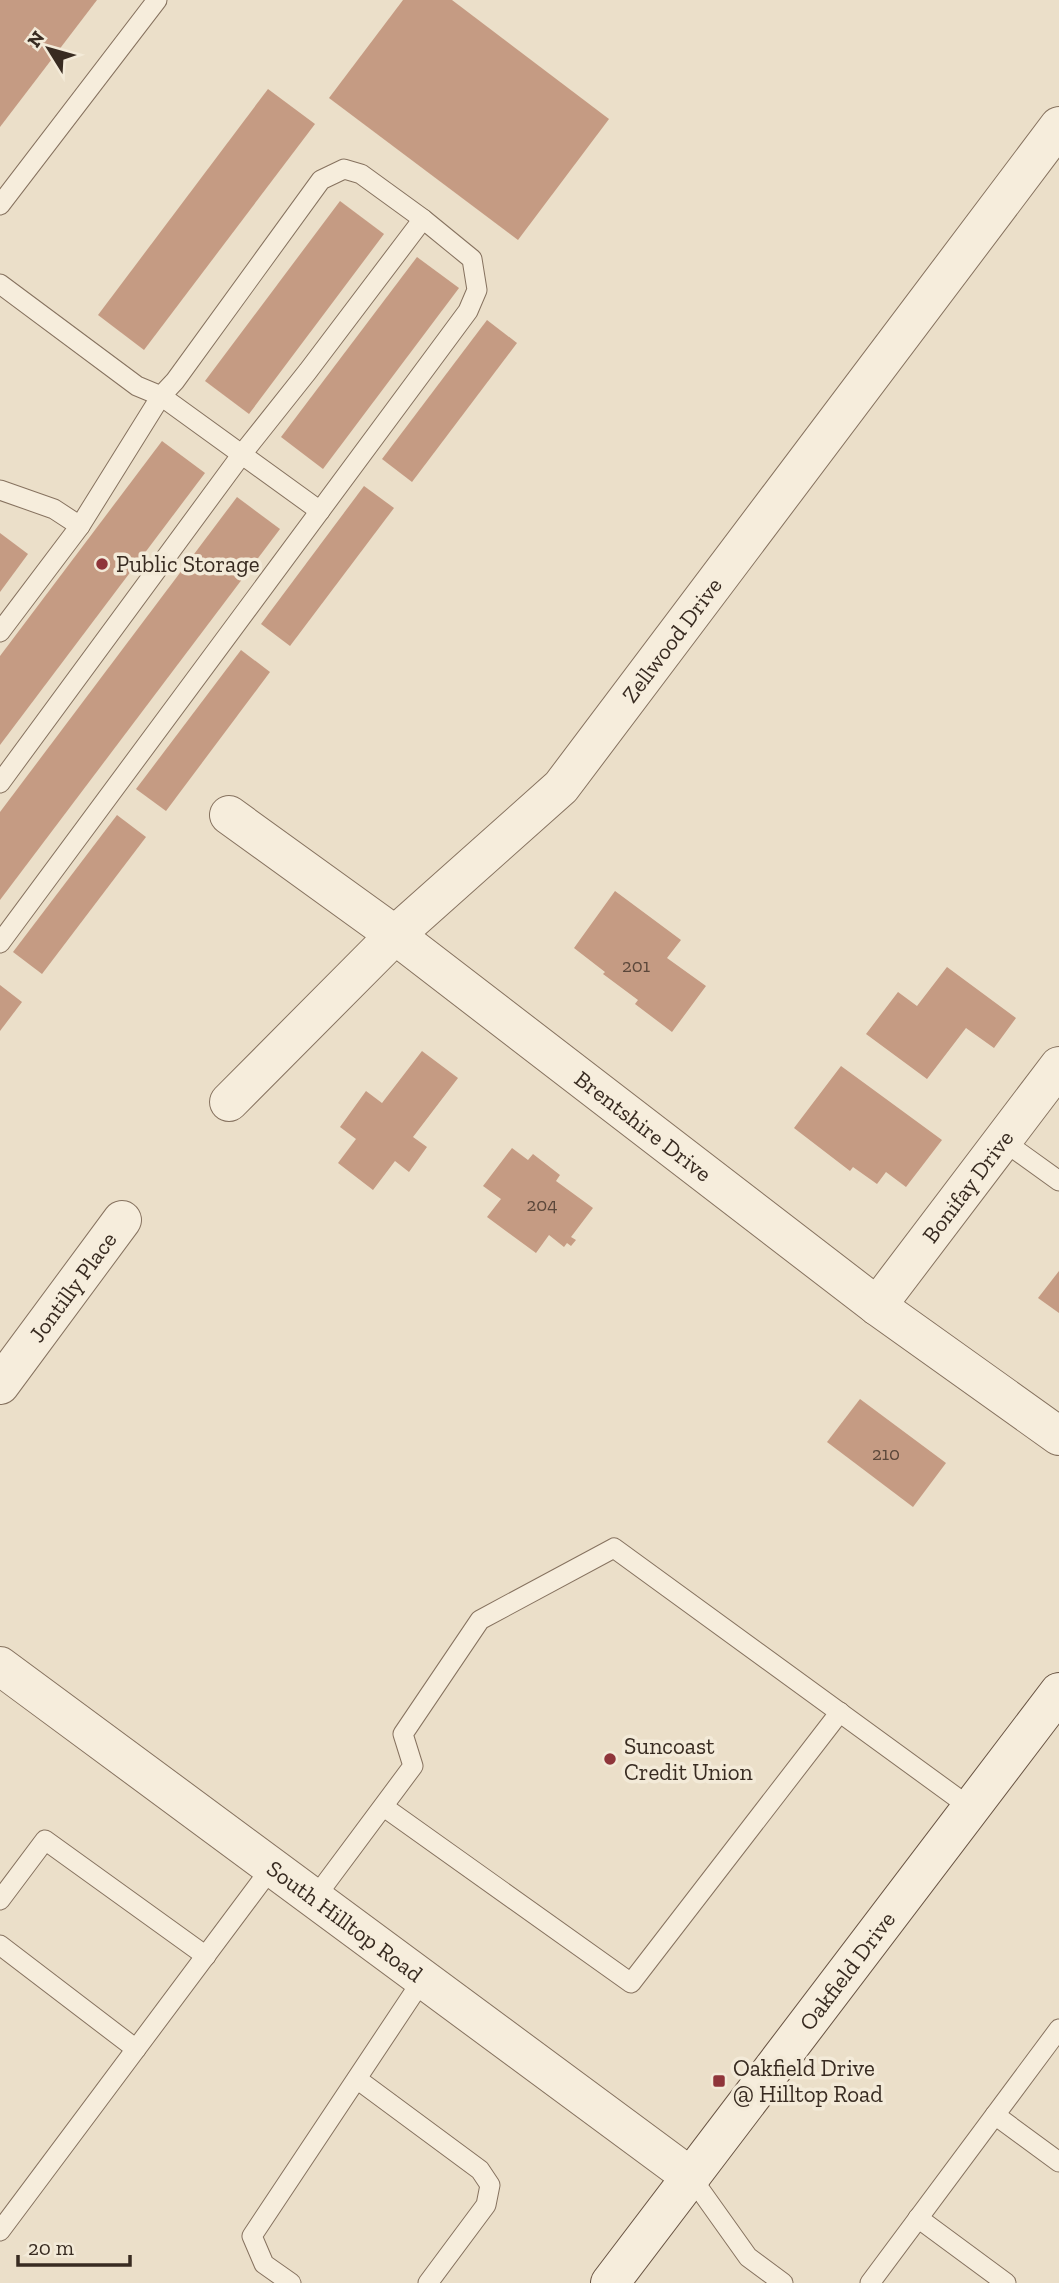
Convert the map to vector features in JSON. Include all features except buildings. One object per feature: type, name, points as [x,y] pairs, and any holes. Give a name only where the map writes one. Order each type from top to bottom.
[{"type":"street","name":"Zellwood Drive","points":[[229,1102],[395,935],[561,787],[1059,126]]},
{"type":"street","name":"Brentshire Drive","points":[[229,815],[395,935],[877,1306],[1059,1436]]},
{"type":"street","name":"Bonifay Drive","points":[[877,1306],[1059,1066]]},
{"type":"street","name":"Jontilly Place","points":[[0,1385],[122,1220]]},
{"type":"street","name":"South Hilltop Road","points":[[0,1666],[691,2177]]},
{"type":"street","name":"Oakfield Drive","points":[[610,2283],[1059,1692]]},
{"type":"lane","points":[[0,205],[157,0]]},
{"type":"lane","points":[[0,632],[80,526],[162,396],[321,180],[344,169],[361,174],[472,259],[478,290],[468,311],[0,943]]},
{"type":"lane","points":[[0,783],[242,454],[423,219]]},
{"type":"lane","points":[[0,284],[137,386],[162,396],[320,511]]},
{"type":"lane","points":[[0,490],[54,509],[80,526]]},
{"type":"lane","points":[[1002,1140],[1059,1181]]},
{"type":"lane","points":[[314,1899],[413,1766],[403,1734],[480,1620],[614,1548],[971,1808]]},
{"type":"lane","points":[[384,1807],[631,1983],[840,1713]]},
{"type":"lane","points":[[0,1900],[45,1840],[206,1956]]},
{"type":"lane","points":[[0,2231],[272,1867]]},
{"type":"lane","points":[[0,1945],[136,2049]]},
{"type":"lane","points":[[291,2283],[264,2264],[252,2236],[422,1979]]},
{"type":"lane","points":[[870,2283],[1059,2029]]},
{"type":"lane","points":[[356,2079],[480,2169],[490,2185],[486,2205],[428,2283]]},
{"type":"lane","points":[[995,2115],[1059,2162]]},
{"type":"lane","points":[[691,2177],[748,2257],[782,2283]]},
{"type":"lane","points":[[918,2218],[1006,2283]]},
{"type":"place","name":"Public Storage","points":[[102,564]]},
{"type":"place","name":"Suncoast Credit Union","points":[[610,1759]]},
{"type":"place","name":"Oakfield Drive @ Hilltop Road","points":[[719,2081]]}]
